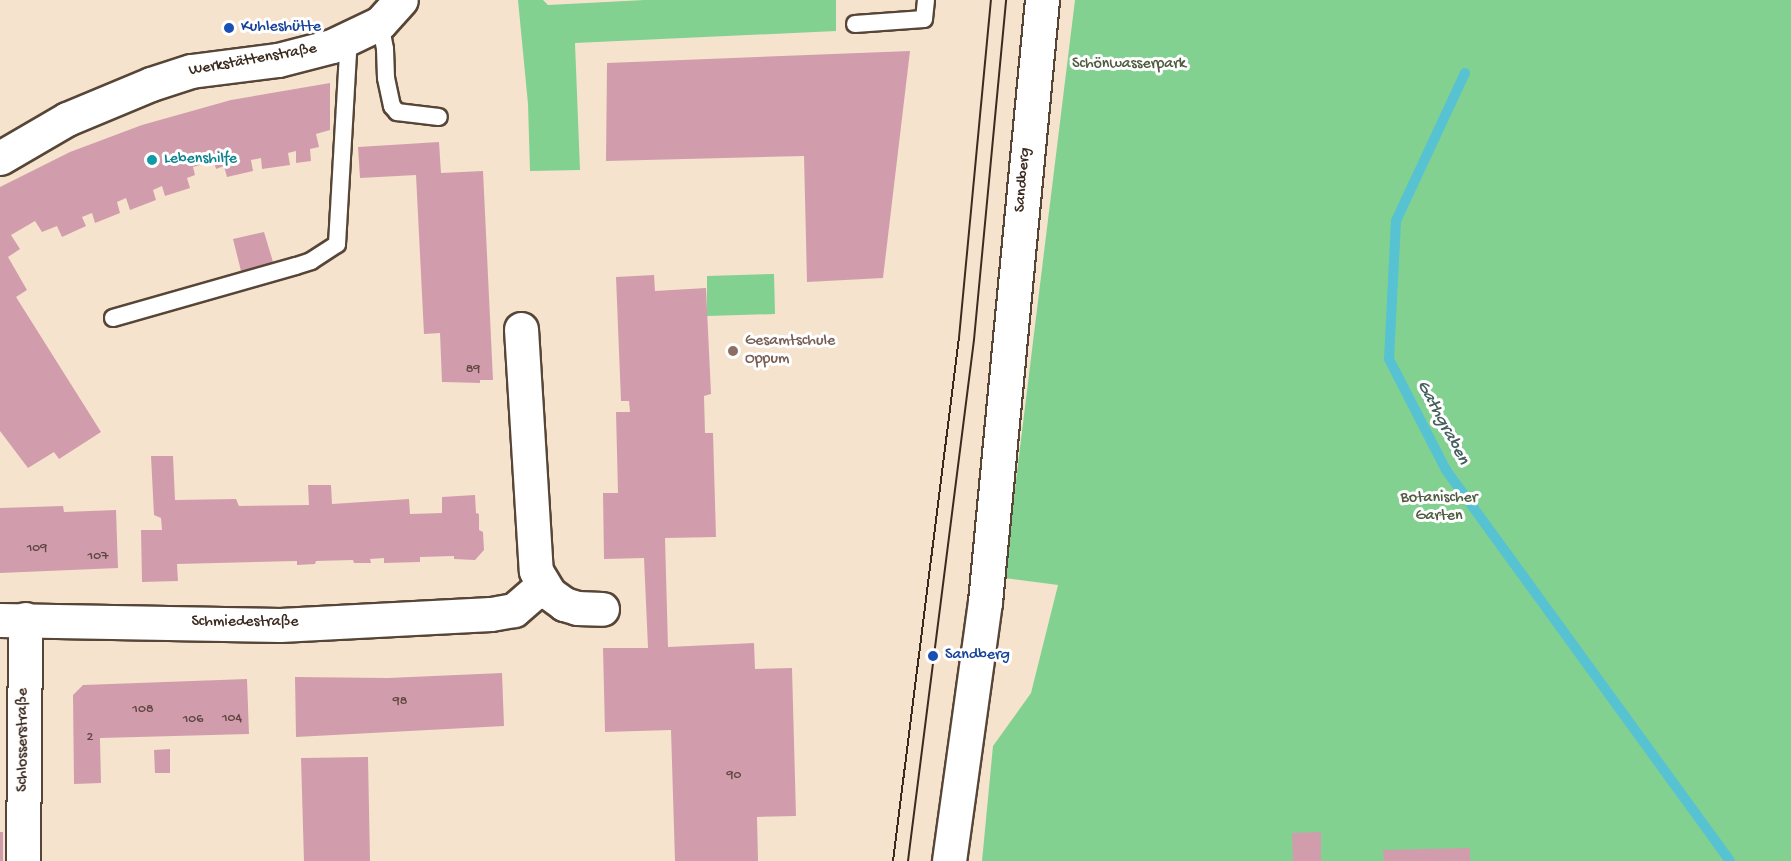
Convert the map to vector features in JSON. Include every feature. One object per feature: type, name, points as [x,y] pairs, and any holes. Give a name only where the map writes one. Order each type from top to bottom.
[{"type":"street","name":"Sandberg","points":[[950,861],[985,602],[1042,0]]},
{"type":"street","name":"Werkstättenstraße","points":[[0,158],[67,119],[152,84],[191,71],[279,60],[332,46],[391,12]]},
{"type":"street","points":[[521,329],[536,571],[543,585],[564,604],[578,608],[602,609]]},
{"type":"street","name":"Schmiedestraße","points":[[12,620],[280,625],[491,614],[514,610],[543,585]]},
{"type":"street","name":"Schlosserstraße","points":[[12,620],[23,861]]},
{"type":"lane","points":[[855,24],[924,19],[926,0]]},
{"type":"lane","points":[[391,12],[392,106],[397,112],[440,117]]},
{"type":"lane","points":[[113,318],[304,263],[337,244],[349,38]]},
{"type":"green space","points":[[518,0],[543,0],[548,5],[645,0],[836,0],[836,31],[575,43],[580,170],[530,171],[528,104]]},
{"type":"green space","name":"Botanischer Garten","points":[[1075,0],[1791,0],[1791,861],[982,861],[993,746],[1031,693],[1058,585],[1004,578]]},
{"type":"green space","points":[[774,274],[775,314],[707,316],[707,276]]},
{"type":"building","points":[[910,51],[883,278],[807,282],[804,156],[606,161],[607,63]]},
{"type":"building","name":"Lebenshilfe","points":[[330,83],[330,130],[316,134],[319,147],[310,149],[311,161],[296,163],[296,151],[288,153],[290,165],[262,169],[261,158],[251,160],[253,171],[227,177],[224,166],[216,169],[214,161],[193,167],[195,175],[187,178],[190,188],[165,196],[162,186],[153,190],[156,200],[130,210],[126,198],[117,202],[120,213],[95,223],[92,213],[82,217],[86,226],[62,237],[57,226],[42,232],[35,221],[11,235],[20,249],[8,257],[27,290],[16,297],[101,432],[59,459],[54,452],[28,468],[0,431],[0,187],[70,152],[142,125],[231,100]]},
{"type":"building","points":[[439,142],[441,173],[483,171],[493,380],[480,380],[480,383],[442,382],[440,333],[424,334],[416,175],[360,178],[358,147]]},
{"type":"building","points":[[264,232],[273,262],[241,271],[233,239]]},
{"type":"building","points":[[654,275],[655,291],[706,288],[711,394],[704,396],[705,433],[713,433],[716,537],[665,538],[668,647],[754,643],[755,669],[792,668],[796,816],[757,817],[758,861],[675,861],[671,730],[605,732],[603,648],[648,648],[644,558],[604,559],[603,493],[618,493],[616,412],[630,412],[629,401],[621,401],[616,277]]},
{"type":"building","points":[[151,456],[173,456],[175,500],[236,499],[239,506],[309,505],[308,485],[331,485],[332,504],[409,499],[410,514],[442,513],[442,497],[475,495],[476,513],[479,514],[479,530],[483,532],[484,550],[475,560],[454,559],[454,556],[420,557],[420,562],[384,563],[384,558],[370,559],[371,563],[354,563],[353,560],[316,561],[315,564],[297,565],[297,561],[177,564],[178,581],[142,582],[141,530],[162,530],[161,518],[154,515]]},
{"type":"building","points":[[63,506],[64,512],[116,510],[118,568],[0,573],[0,508]]},
{"type":"building","points":[[502,673],[504,726],[296,737],[295,677],[388,678]]},
{"type":"building","points":[[247,679],[249,734],[100,738],[101,783],[74,784],[73,695],[83,685]]},
{"type":"building","points":[[170,749],[170,773],[155,773],[154,750]]},
{"type":"building","points":[[368,757],[370,861],[304,861],[301,758]]},
{"type":"building","points":[[0,832],[3,832],[3,861],[0,861]]},
{"type":"building","points":[[1321,832],[1321,861],[1293,861],[1292,833]]},
{"type":"building","points":[[1470,848],[1470,861],[1384,861],[1383,850]]},
{"type":"waterway","name":"Gathgraben","points":[[1465,73],[1396,221],[1389,359],[1446,470],[1730,861]]},
{"type":"tram line","points":[[893,861],[959,338],[991,0]]},
{"type":"tram line","points":[[908,861],[974,340],[1006,0]]},
{"type":"place","name":"Kuhleshütte","points":[[229,28]]},
{"type":"place","name":"Lebenshilfe","points":[[152,160]]},
{"type":"place","name":"Gesamtschule Oppum","points":[[733,351]]},
{"type":"place","name":"Sandberg","points":[[933,656]]},
{"type":"park label","name":"Schönwasserpark","points":[[1129,65]]}]
